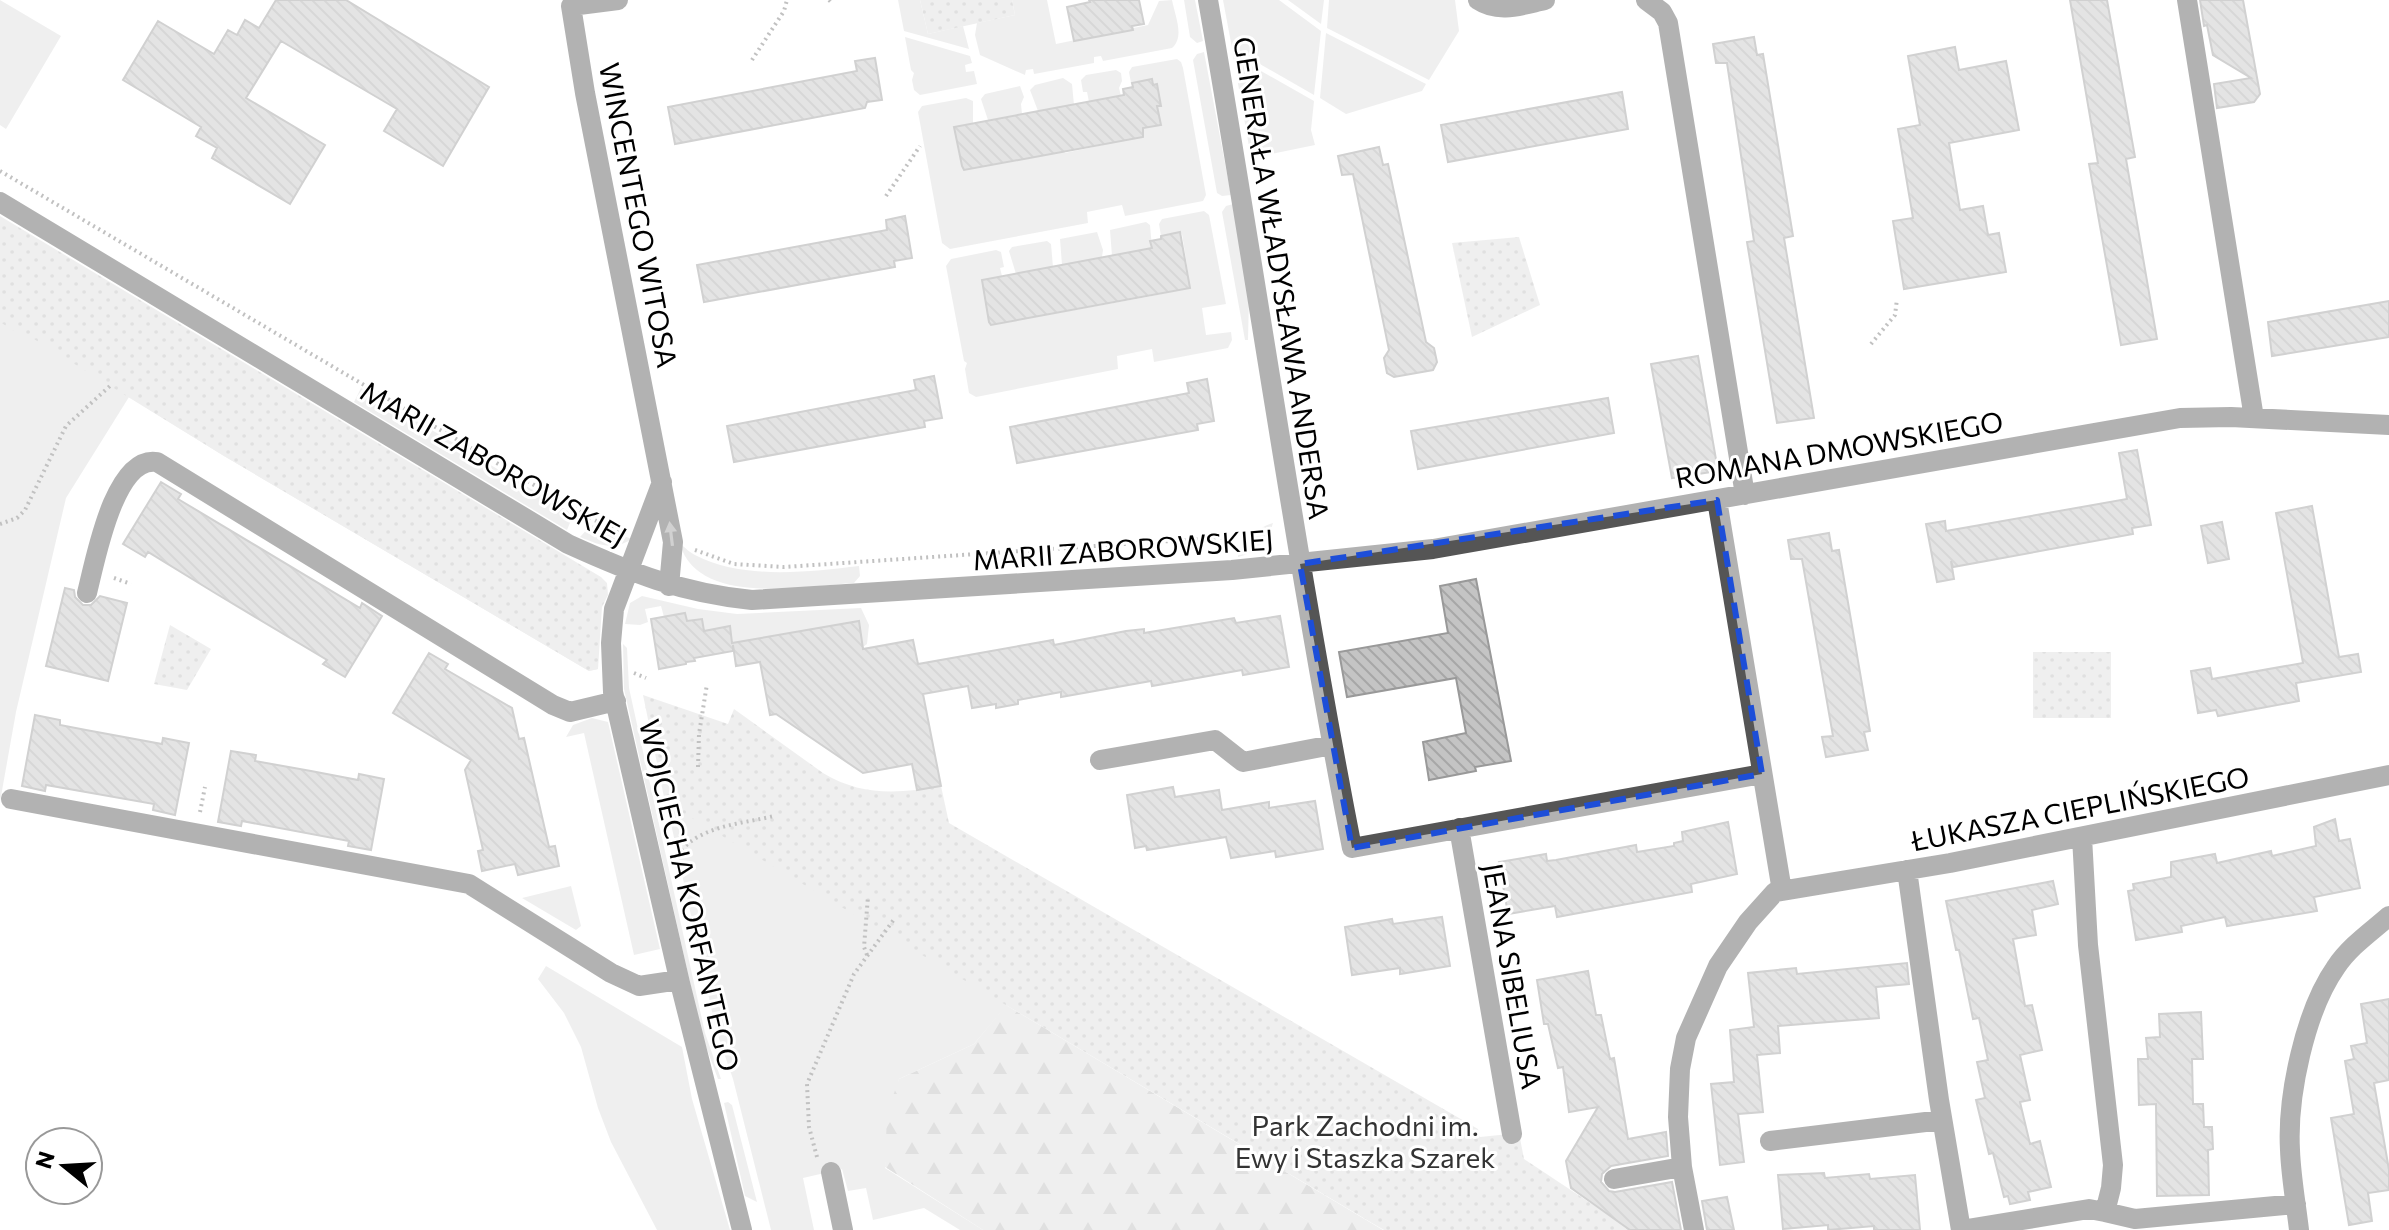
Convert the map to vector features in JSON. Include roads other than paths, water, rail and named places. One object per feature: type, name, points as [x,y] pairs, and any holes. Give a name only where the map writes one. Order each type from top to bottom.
[{"type":"street","name":"WINCENTEGO WITOSA","points":[[618,0],[571,6],[585,93],[673,542],[669,586]]},
{"type":"street","name":"GENERAŁA WŁADYSŁAWA ANDERSA","points":[[1208,0],[1251,247],[1300,564],[1352,848],[1459,828]]},
{"type":"street","points":[[1478,0],[1501,9],[1545,0]]},
{"type":"street","points":[[1646,0],[1662,12],[1668,23],[1745,495]]},
{"type":"street","points":[[2187,0],[2254,418]]},
{"type":"street","name":"MARII ZABOROWSKIEJ","points":[[0,202],[568,544],[629,572],[669,586],[710,596],[752,600],[789,599],[1300,564]]},
{"type":"street","name":"ROMANA DMOWSKIEGO","points":[[1300,564],[1433,549],[1745,495],[1827,477],[2180,418],[2254,418],[2389,425]]},
{"type":"street","points":[[87,593],[112,503],[135,467],[145,462],[157,462],[553,705],[570,712],[616,701]]},
{"type":"street","points":[[629,572],[662,482]]},
{"type":"street","points":[[1694,1230],[1682,1167],[1678,1095],[1686,1038],[1702,999],[1731,945],[1768,898],[1782,891],[1717,500]]},
{"type":"street","name":"WOJCIECHA KORFANTEGO","points":[[629,572],[614,609],[612,678],[679,980],[742,1230]]},
{"type":"street","points":[[1100,760],[1215,740],[1243,762],[1332,745]]},
{"type":"street","points":[[1459,828],[1762,774]]},
{"type":"street","name":"ŁUKASZA CIEPLIŃSKIEGO","points":[[1782,891],[2082,837],[2389,775]]},
{"type":"street","points":[[11,799],[469,884],[611,973],[639,986],[679,980]]},
{"type":"street","name":"JEANA SIBELIUSA","points":[[1459,828],[1512,1134]]},
{"type":"street","points":[[2082,837],[2088,945],[2113,1165],[2105,1212]]},
{"type":"street","points":[[1907,870],[1942,1120],[1961,1230],[2089,1209],[2135,1219],[2296,1204]]},
{"type":"street","points":[[2299,1230],[2289,1150],[2291,1115],[2299,1064],[2312,1017],[2322,990],[2336,966],[2353,946],[2389,916]]},
{"type":"street","points":[[1770,1141],[1942,1120]]},
{"type":"street","points":[[1614,1179],[1682,1167]]},
{"type":"street","points":[[826,1172],[843,1230]]},
{"type":"park label","name":"Park Zachodni im. Ewy i Staszka Szarek","points":[[1365,1141]]}]
